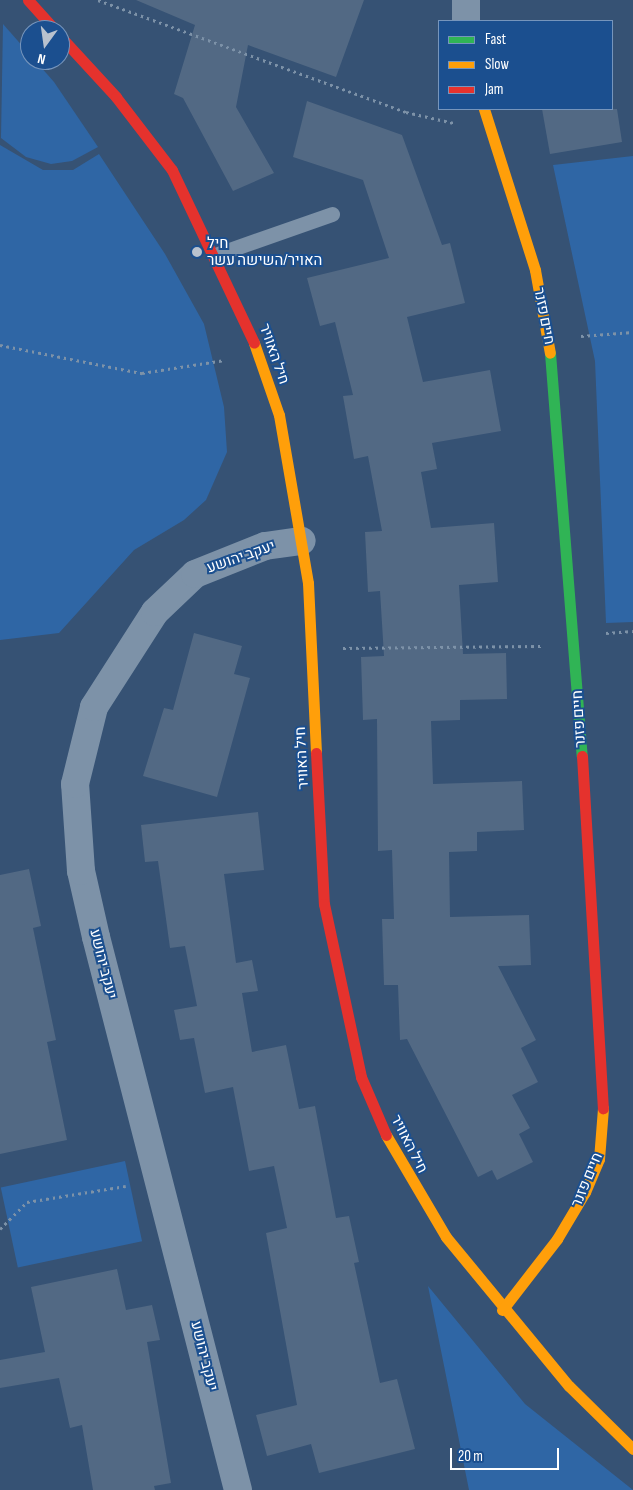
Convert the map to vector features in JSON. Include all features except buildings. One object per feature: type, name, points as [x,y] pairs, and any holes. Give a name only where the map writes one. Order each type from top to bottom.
[{"type":"street","points":[[28,0],[46,20]]},
{"type":"street","points":[[38,11],[52,0]]},
{"type":"street","points":[[466,0],[466,20]]},
{"type":"street","name":"חיל האוויר","points":[[70,47],[116,97],[172,170],[215,255],[258,354],[279,415],[302,540],[312,648],[324,904],[361,1077],[395,1156],[446,1237],[502,1310],[633,1449]]},
{"type":"street","name":"חיים פזנר","points":[[484,110],[535,270],[548,338],[575,646],[604,1129],[599,1159],[585,1192],[557,1240],[502,1310]]},
{"type":"street","name":"יעקב יהושע","points":[[238,1490],[81,871],[75,784],[81,746],[110,677],[155,612],[195,574],[265,546],[302,540]]},
{"type":"lane","points":[[215,255],[332,214]]},
{"type":"path","points":[[98,0],[406,112],[492,131]]},
{"type":"path","points":[[548,338],[633,332]]},
{"type":"path","points":[[0,344],[142,374],[258,354]]},
{"type":"path","points":[[312,648],[575,646]]},
{"type":"path","points":[[0,1229],[27,1202],[158,1180]]},
{"type":"shaded area","points":[[3,24],[20,43],[20,70],[43,70],[54,82],[98,147],[72,161],[51,164],[26,157],[1,138]]},
{"type":"shaded area","points":[[0,145],[43,170],[73,170],[99,154],[165,254],[204,324],[224,407],[227,452],[206,500],[184,520],[134,550],[59,633],[0,640]]},
{"type":"shaded area","points":[[633,156],[633,622],[606,623],[595,361],[553,165]]},
{"type":"shaded area","points":[[125,1161],[142,1241],[18,1268],[1,1187]]},
{"type":"shaded area","points":[[428,1286],[525,1404],[633,1490],[469,1490]]},
{"type":"traffic: fast","points":[[550,353],[582,756]]},
{"type":"traffic: slow","points":[[484,110],[535,270],[550,353]]},
{"type":"traffic: slow","points":[[254,343],[279,415],[308,583],[316,753]]},
{"type":"traffic: slow","points":[[502,1310],[557,1239],[585,1192],[599,1159],[603,1108]]},
{"type":"traffic: slow","points":[[386,1135],[446,1237],[569,1386],[633,1449]]},
{"type":"traffic: jam","points":[[28,0],[46,20]]},
{"type":"traffic: jam","points":[[70,47],[116,97],[172,170],[254,343]]},
{"type":"traffic: jam","points":[[316,753],[324,904],[361,1077],[386,1135]]},
{"type":"traffic: jam","points":[[582,756],[603,1108]]},
{"type":"place","name":"חיל האויר/השישה עשר","points":[[197,252]]}]
